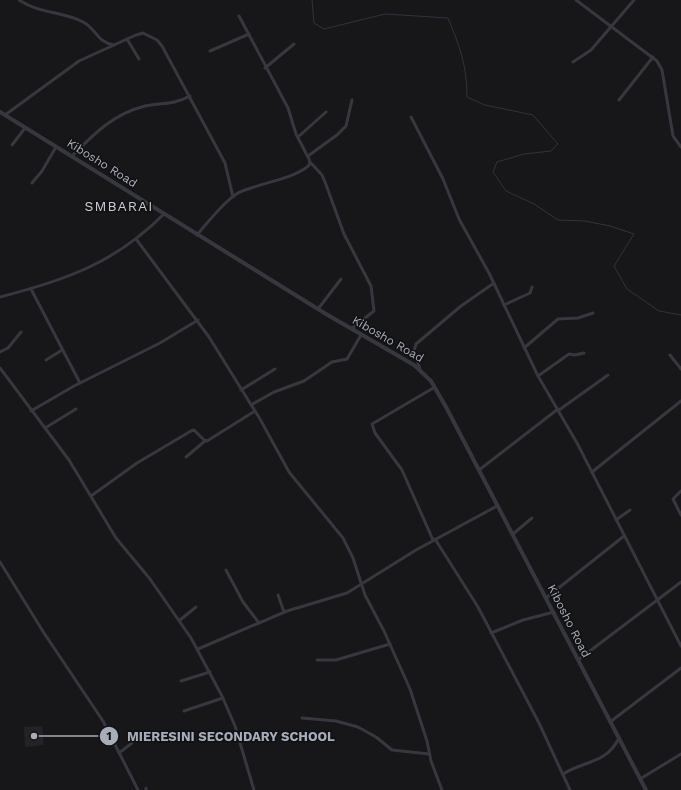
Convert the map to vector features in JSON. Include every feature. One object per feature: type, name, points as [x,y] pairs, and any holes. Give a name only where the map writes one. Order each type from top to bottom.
[{"type":"street","points":[[19,0],[32,8],[81,21],[104,42],[114,45]]},
{"type":"street","points":[[576,0],[653,57],[661,67],[673,136],[681,146]]},
{"type":"street","points":[[572,62],[586,54],[634,0]]},
{"type":"street","points":[[239,16],[265,68],[288,108],[298,137],[310,162],[322,175],[344,234],[371,286],[374,311],[351,329]]},
{"type":"street","points":[[2,114],[74,64],[139,33],[157,40],[190,96],[226,166],[233,197]]},
{"type":"street","points":[[210,51],[249,34]]},
{"type":"street","points":[[127,39],[140,59]]},
{"type":"street","points":[[265,68],[294,44]]},
{"type":"street","points":[[619,100],[653,57]]},
{"type":"street","points":[[72,156],[104,125],[121,115],[153,105],[175,104],[190,96]]},
{"type":"street","points":[[308,156],[337,135],[346,126],[352,100]]},
{"type":"street","points":[[298,137],[326,112]]},
{"type":"street","name":"Kibosho Road","points":[[2,114],[318,309],[420,369],[435,387],[646,790]]},
{"type":"street","points":[[411,117],[443,179],[459,219],[494,283],[538,376],[558,409],[592,472],[656,600],[681,646]]},
{"type":"street","points":[[12,145],[25,128]]},
{"type":"street","points":[[32,183],[42,171],[56,147]]},
{"type":"street","points":[[197,235],[239,192],[298,171],[308,166],[310,162]]},
{"type":"street","points":[[0,297],[65,278],[97,264],[118,252],[136,239],[164,214]]},
{"type":"street","points":[[136,239],[198,320],[255,411],[289,472],[343,538],[353,558],[361,585],[410,689],[427,741],[429,754],[442,790]]},
{"type":"street","points":[[318,309],[341,279]]},
{"type":"street","points":[[420,369],[414,351],[416,344],[461,306],[494,283]]},
{"type":"street","points":[[504,305],[530,293],[532,287]]},
{"type":"street","points":[[31,289],[80,383]]},
{"type":"street","points":[[524,348],[558,319],[578,318],[593,313]]},
{"type":"street","points":[[31,411],[80,383],[144,352],[198,320]]},
{"type":"street","points":[[0,352],[8,348],[21,332]]},
{"type":"street","points":[[251,405],[274,392],[304,381],[332,362],[347,359],[361,335]]},
{"type":"street","points":[[46,360],[62,350]]},
{"type":"street","points":[[538,376],[569,354],[575,356],[584,353]]},
{"type":"street","points":[[670,355],[681,369]]},
{"type":"street","points":[[0,368],[75,469],[116,538],[150,579],[180,620],[198,649],[223,698],[240,738],[254,790]]},
{"type":"street","points":[[241,390],[275,369]]},
{"type":"street","points":[[479,470],[558,409],[608,375]]},
{"type":"street","points":[[435,387],[372,424],[375,433],[402,470],[434,540],[478,607],[539,723],[570,790]]},
{"type":"street","points":[[592,472],[681,401]]},
{"type":"street","points":[[45,428],[76,408]]},
{"type":"street","points":[[186,457],[205,441],[255,411]]},
{"type":"street","points":[[91,496],[137,463],[190,431],[194,430],[205,441]]},
{"type":"street","points":[[681,491],[673,499],[681,515]]},
{"type":"street","points":[[198,649],[284,612],[311,602],[341,595],[361,585],[434,540],[497,506]]},
{"type":"street","points":[[616,520],[630,510]]},
{"type":"street","points":[[513,534],[532,518]]},
{"type":"street","points":[[546,598],[624,536]]},
{"type":"street","points":[[0,562],[44,633],[103,721],[138,790]]},
{"type":"street","points":[[226,570],[241,599],[259,623]]},
{"type":"street","points":[[578,660],[681,582]]},
{"type":"street","points":[[278,595],[284,612]]},
{"type":"street","points":[[180,620],[196,607]]},
{"type":"street","points":[[491,633],[518,622],[554,612]]},
{"type":"street","points":[[317,660],[343,658],[390,644]]},
{"type":"street","points":[[610,722],[681,668]]},
{"type":"street","points":[[181,681],[210,672]]},
{"type":"street","points":[[184,711],[223,698]]},
{"type":"street","points":[[302,718],[336,721],[358,727],[376,737],[392,750],[429,754]]},
{"type":"street","points":[[563,774],[609,754],[619,738]]},
{"type":"street","points":[[119,753],[132,743]]},
{"type":"street","points":[[640,779],[681,754]]},
{"type":"shaded area","points":[[42,726],[44,745],[25,747],[24,727]]},
{"type":"waterway","points":[[312,0],[314,23],[324,29],[385,14],[448,18],[462,57],[466,76],[467,97],[485,105],[533,115],[558,144],[551,151],[524,154],[497,162],[493,172],[506,191],[534,204],[558,220],[585,221],[610,226],[634,234],[614,266],[627,289],[659,311],[681,315]]},
{"type":"place","name":"MIERESINI SECONDARY SCHOOL","points":[[34,736]]},
{"type":"district","name":"SMBARAI","points":[[119,206]]}]
